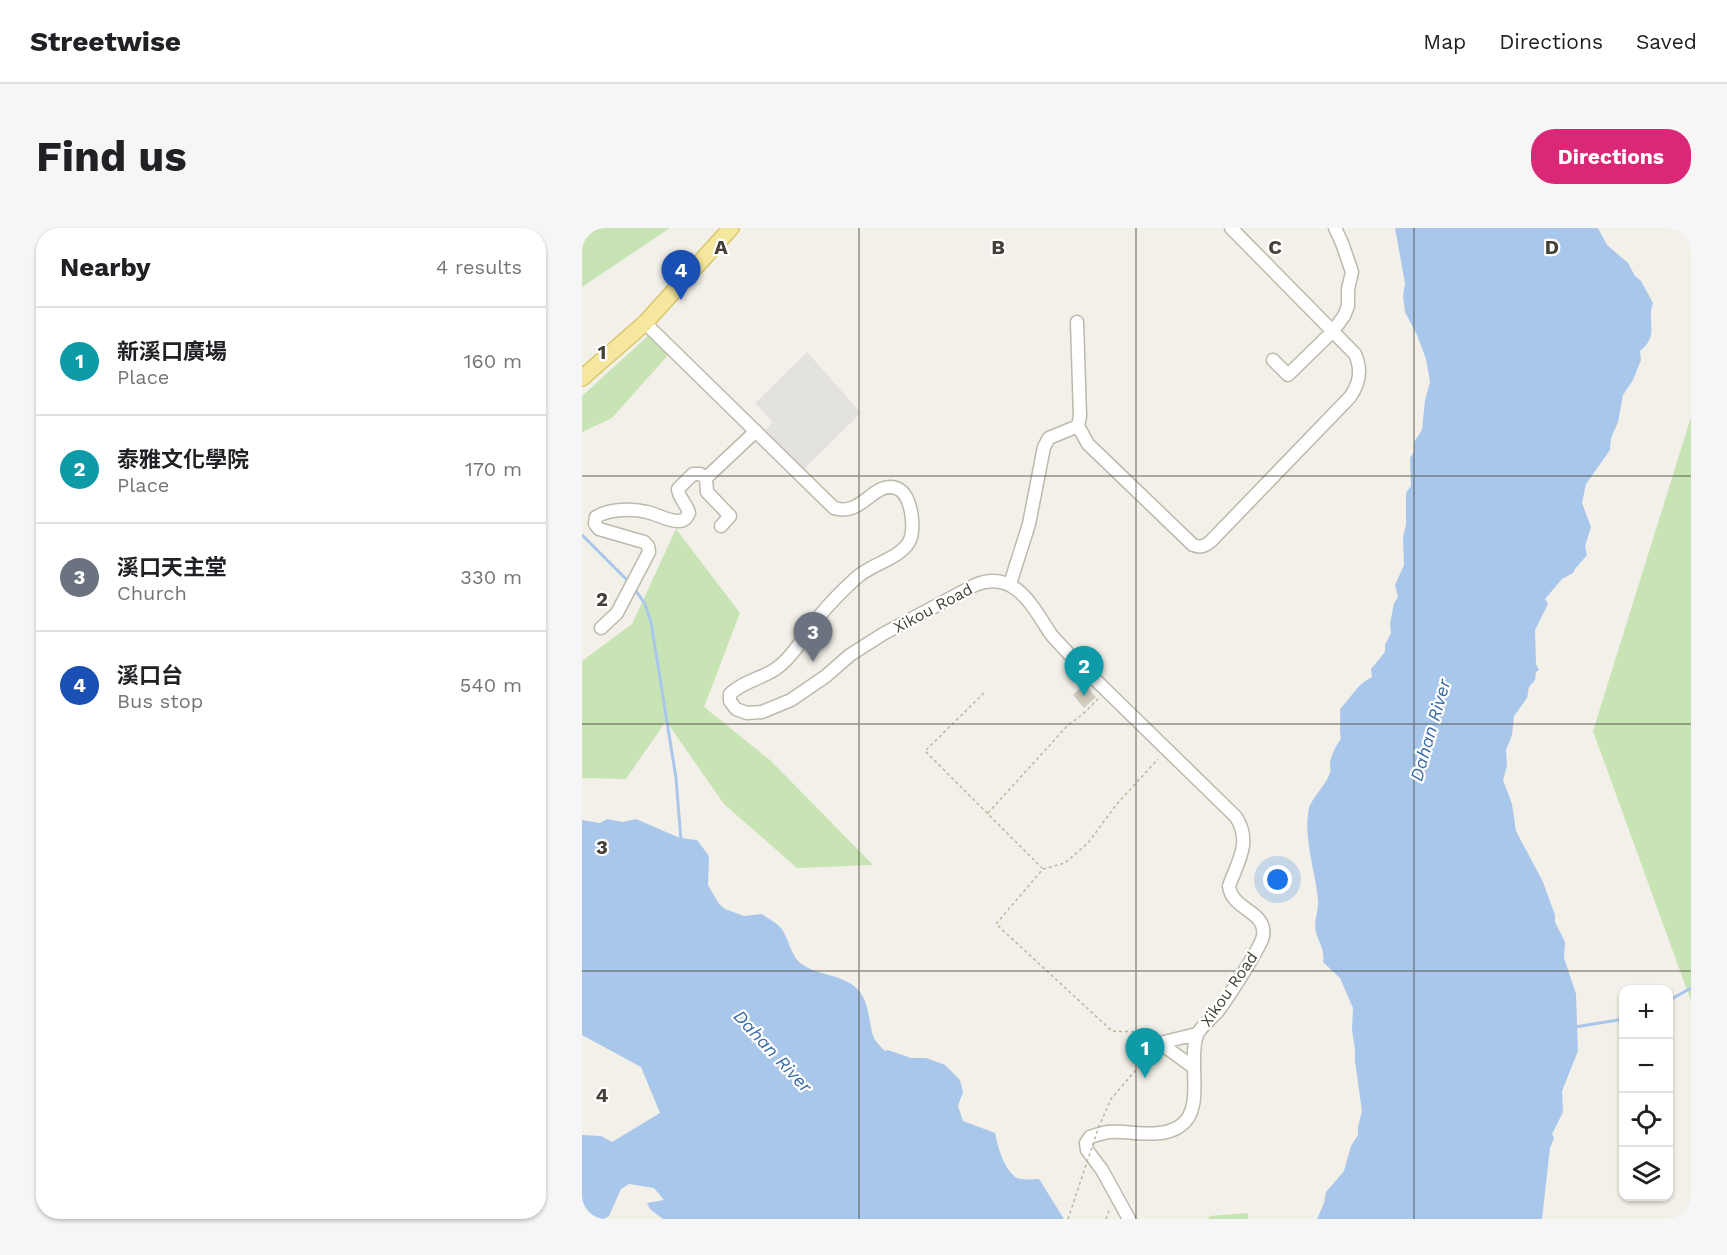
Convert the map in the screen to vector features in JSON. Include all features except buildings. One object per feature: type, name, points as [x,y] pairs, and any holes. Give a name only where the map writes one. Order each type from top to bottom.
[{"type":"main road","points":[[582,378],[645,323],[731,228]]},
{"type":"lane","points":[[1077,322],[1080,416],[1078,426],[1088,444],[1193,546],[1204,546],[1350,397],[1357,387],[1359,376],[1359,363],[1355,354],[1231,228]]},
{"type":"lane","points":[[1273,360],[1288,375],[1333,331],[1344,316],[1348,306],[1348,289],[1352,272],[1335,228]]},
{"type":"lane","name":"Xikou Road","points":[[645,323],[834,508],[844,512],[854,509],[877,492],[888,488],[897,488],[903,492],[910,504],[911,540],[905,548],[858,576],[822,613],[776,669],[736,688],[730,694],[730,701],[736,709],[747,713],[762,712],[790,700],[883,634],[975,585],[987,580],[999,580],[1010,584],[1028,599],[1063,648],[1236,817],[1242,827],[1245,838],[1229,886],[1230,895],[1254,914],[1261,923],[1263,936],[1218,1011],[1197,1034],[1193,1067],[1195,1102],[1190,1115],[1181,1126],[1168,1131],[1153,1134],[1108,1132],[1090,1137],[1086,1143],[1087,1150],[1102,1170],[1114,1196],[1129,1219]]},
{"type":"lane","points":[[1010,584],[1029,524],[1044,447],[1049,438],[1078,426]]},
{"type":"lane","points":[[706,478],[756,431]]},
{"type":"lane","points":[[601,628],[617,613],[649,552],[644,542],[599,529],[595,524],[596,518],[602,514],[620,510],[645,511],[680,521],[686,519],[690,513],[678,495],[678,489],[693,474],[700,474],[706,478]]},
{"type":"lane","points":[[706,478],[707,492],[730,516],[721,526]]},
{"type":"lane","points":[[1160,1043],[1197,1034]]},
{"type":"lane","points":[[1160,1043],[1193,1067]]},
{"type":"path","points":[[987,813],[1068,725],[1083,714],[1106,690]]},
{"type":"path","points":[[984,693],[925,751],[1043,869]]},
{"type":"path","points":[[1068,1219],[1100,1122],[1111,1099],[1160,1043],[1138,1032],[1112,1031],[996,924],[1043,869],[1065,863],[1088,843],[1116,804],[1168,750]]},
{"type":"green space","points":[[582,228],[670,228],[582,287]]},
{"type":"green space","points":[[650,334],[670,353],[612,418],[582,432],[582,396]]},
{"type":"green space","points":[[1691,417],[1691,1001],[1593,731]]},
{"type":"green space","points":[[676,529],[740,613],[704,707],[771,761],[873,865],[797,868],[724,804],[666,721],[626,779],[582,778],[582,661],[632,624]]},
{"type":"green space","points":[[1248,1213],[1248,1219],[1208,1219],[1210,1216]]},
{"type":"shaded area","points":[[807,352],[861,413],[804,469],[765,430],[773,422],[755,403]]},
{"type":"water","name":"Dahan River","points":[[1395,228],[1598,228],[1607,245],[1628,263],[1653,303],[1651,334],[1640,351],[1641,360],[1633,380],[1623,395],[1610,450],[1586,484],[1582,503],[1591,527],[1585,546],[1587,555],[1573,573],[1562,579],[1545,599],[1548,604],[1535,630],[1536,664],[1539,670],[1529,687],[1527,698],[1514,716],[1512,735],[1506,750],[1507,766],[1503,780],[1512,804],[1516,831],[1543,882],[1555,915],[1555,922],[1565,942],[1564,958],[1576,994],[1578,1051],[1562,1091],[1563,1112],[1552,1134],[1554,1138],[1550,1148],[1542,1219],[1317,1219],[1326,1192],[1344,1171],[1351,1146],[1358,1135],[1362,1111],[1352,1030],[1353,1008],[1340,978],[1323,962],[1315,928],[1318,900],[1308,843],[1309,808],[1328,777],[1331,757],[1341,739],[1340,709],[1358,687],[1372,677],[1371,669],[1385,652],[1385,645],[1391,633],[1390,624],[1394,603],[1398,597],[1395,585],[1404,565],[1406,493],[1411,486],[1410,458],[1414,452],[1414,442],[1422,430],[1425,400],[1430,382],[1426,359],[1405,312],[1403,296],[1405,283]]},
{"type":"water","name":"Dahan River","points":[[607,819],[623,822],[636,819],[680,838],[697,840],[709,856],[708,885],[719,904],[725,909],[744,916],[762,914],[781,928],[798,961],[812,970],[846,981],[860,992],[865,1002],[873,1036],[885,1051],[911,1058],[926,1058],[945,1065],[960,1080],[963,1092],[958,1106],[963,1121],[995,1133],[1002,1157],[1011,1173],[1020,1179],[1039,1179],[1064,1219],[663,1219],[650,1209],[647,1203],[664,1200],[654,1188],[629,1184],[621,1189],[609,1216],[604,1219],[582,1219],[582,1135],[601,1136],[612,1142],[660,1113],[641,1067],[582,1035],[582,820],[600,823]]},
{"type":"waterway","points":[[582,535],[630,583]]},
{"type":"waterway","points":[[634,588],[645,604],[651,622],[676,778],[681,841]]},
{"type":"waterway","points":[[1673,998],[1691,988]]},
{"type":"waterway","points":[[1575,1027],[1619,1020]]},
{"type":"place","name":"溪口台","points":[[681,300]]},
{"type":"place","name":"溪口天主堂","points":[[813,662]]},
{"type":"place","name":"泰雅文化學院","points":[[1084,696]]},
{"type":"place","name":"新溪口廣場","points":[[1145,1078]]}]
